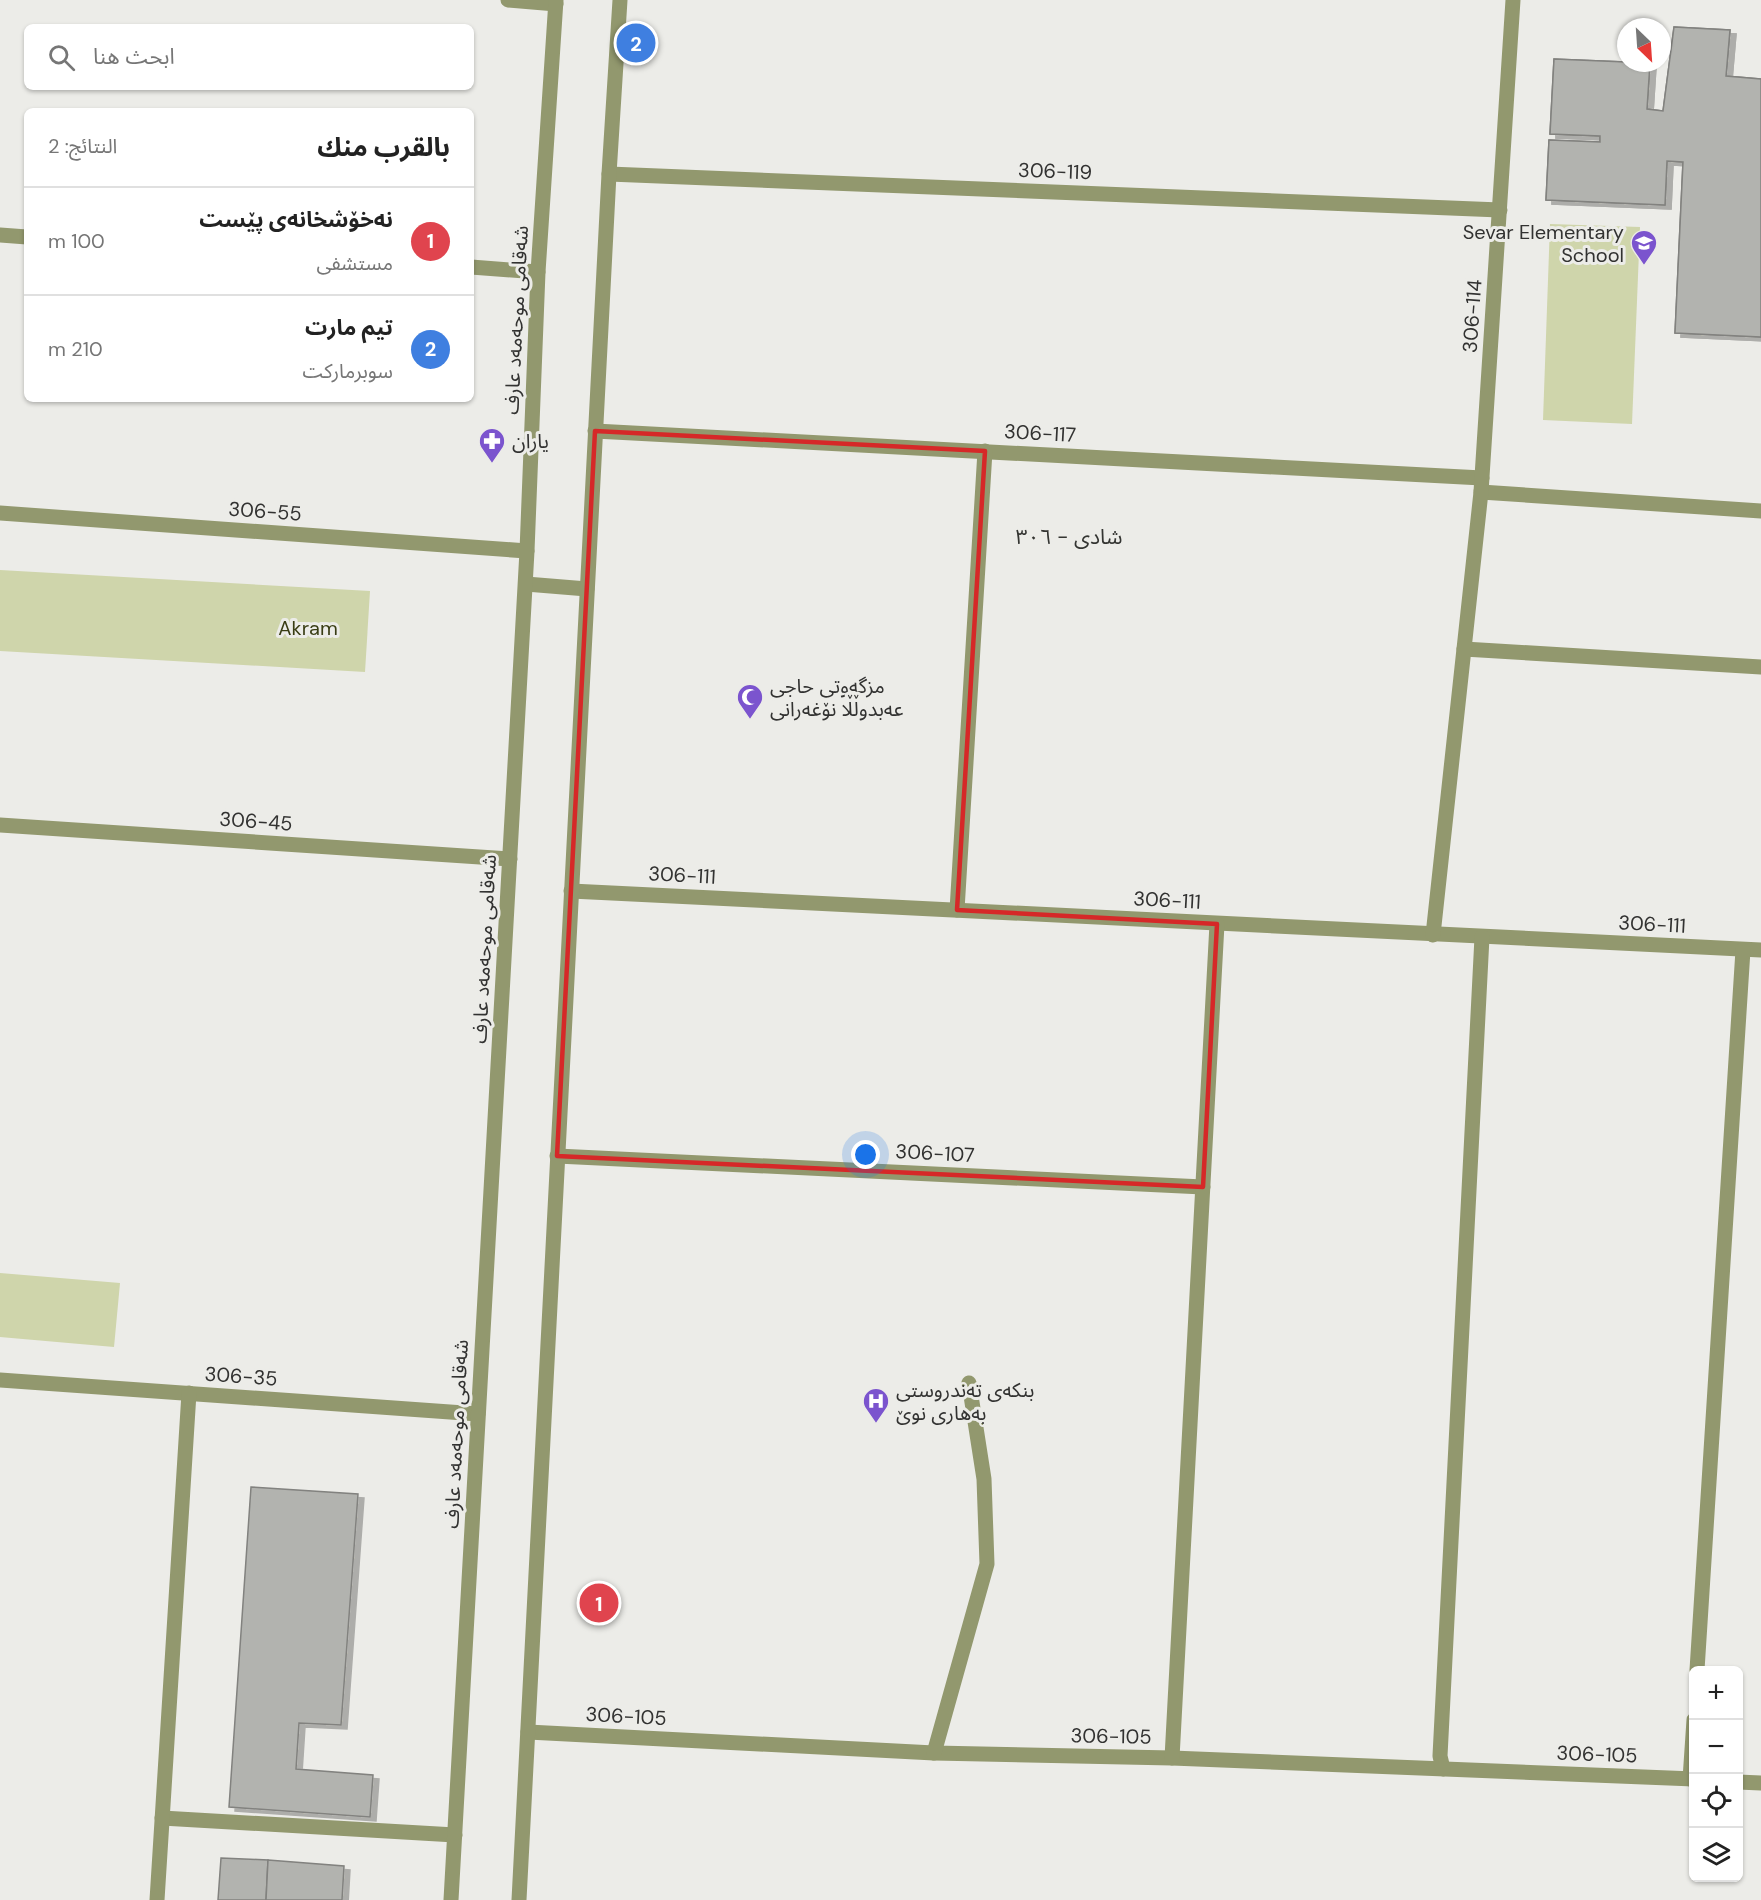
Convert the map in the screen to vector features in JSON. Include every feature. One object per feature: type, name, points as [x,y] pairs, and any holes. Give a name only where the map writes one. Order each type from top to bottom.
[{"type":"street","points":[[508,0],[556,2]]},
{"type":"street","points":[[519,1900],[595,430],[620,0]]},
{"type":"street","name":"306-114","points":[[1433,935],[1482,485],[1513,0]]},
{"type":"street","name":"شەقامی موحەمەد عارف","points":[[451,1900],[526,584],[538,272],[556,2]]},
{"type":"street","name":"306-119","points":[[609,174],[1500,210]]},
{"type":"street","points":[[0,235],[24,237]]},
{"type":"street","points":[[474,267],[538,272]]},
{"type":"street","name":"306-117","points":[[595,430],[985,451],[1482,485],[1761,511]]},
{"type":"street","points":[[957,910],[985,451]]},
{"type":"street","name":"306-55","points":[[0,513],[527,551]]},
{"type":"street","points":[[526,584],[587,589]]},
{"type":"street","points":[[1464,649],[1761,667]]},
{"type":"street","name":"306-45","points":[[0,825],[510,859]]},
{"type":"street","name":"306-111","points":[[571,891],[1761,951]]},
{"type":"street","points":[[1172,1758],[1217,924]]},
{"type":"street","points":[[1443,1769],[1440,1756],[1482,938]]},
{"type":"street","points":[[1697,1666],[1743,950]]},
{"type":"street","name":"306-107","points":[[557,1156],[1203,1187]]},
{"type":"street","name":"306-35","points":[[0,1380],[478,1414]]},
{"type":"street","points":[[934,1753],[987,1564],[984,1479],[969,1383]]},
{"type":"street","points":[[158,1900],[189,1393]]},
{"type":"street","name":"306-105","points":[[528,1732],[934,1753],[1172,1758],[1689,1779]]},
{"type":"street","points":[[1743,1782],[1761,1783]]},
{"type":"street","points":[[162,1818],[455,1835]]},
{"type":"highlighted area","points":[[595,431],[985,451],[957,910],[1217,924],[1203,1187],[557,1156]]},
{"type":"green space","points":[[1550,224],[1640,227],[1632,424],[1543,420]]},
{"type":"green space","name":"Akram","points":[[0,570],[370,591],[365,672],[0,651]]},
{"type":"green space","points":[[0,1273],[120,1283],[114,1347],[0,1337]]},
{"type":"building","points":[[1674,27],[1730,30],[1726,76],[1761,79],[1761,188],[1742,188],[1743,164],[1732,163],[1726,281],[1761,282],[1761,337],[1675,333],[1683,162],[1667,161],[1665,205],[1546,200],[1549,140],[1600,142],[1600,136],[1550,134],[1554,59],[1617,62],[1617,72],[1649,72],[1647,109],[1663,111],[1668,72],[1671,72]],"holes":[[[1607,122],[1719,128],[1719,150],[1606,143]]]},
{"type":"building","points":[[1674,27],[1730,30],[1726,76],[1761,79],[1761,337],[1675,333],[1683,162],[1667,161],[1665,205],[1546,200],[1549,140],[1600,142],[1600,136],[1550,134],[1554,59],[1617,62],[1617,72],[1649,72],[1647,109],[1663,111],[1668,72],[1671,72]]},
{"type":"building","points":[[251,1487],[358,1494],[341,1725],[299,1723],[296,1769],[373,1775],[370,1817],[229,1807]]},
{"type":"building","points":[[221,1858],[268,1860],[266,1900],[218,1900]]},
{"type":"building","points":[[268,1860],[344,1866],[342,1900],[266,1900]]},
{"type":"place","name":"تيم مارت","points":[[636,43]]},
{"type":"place","name":"Sevar Elementary School","points":[[1644,266]]},
{"type":"place","name":"یاران","points":[[492,464]]},
{"type":"place","name":"مزگەوتی حاجی عەبدوڵڵا نۆغەرانی","points":[[750,720]]},
{"type":"place","name":"بنکەی تەندروستی بەهاری نوێ","points":[[876,1424]]},
{"type":"place","name":"نەخۆشخانەی پێست","points":[[599,1603]]},
{"type":"district","name":"شادی - ٣٠٦","points":[[1069,537]]}]
